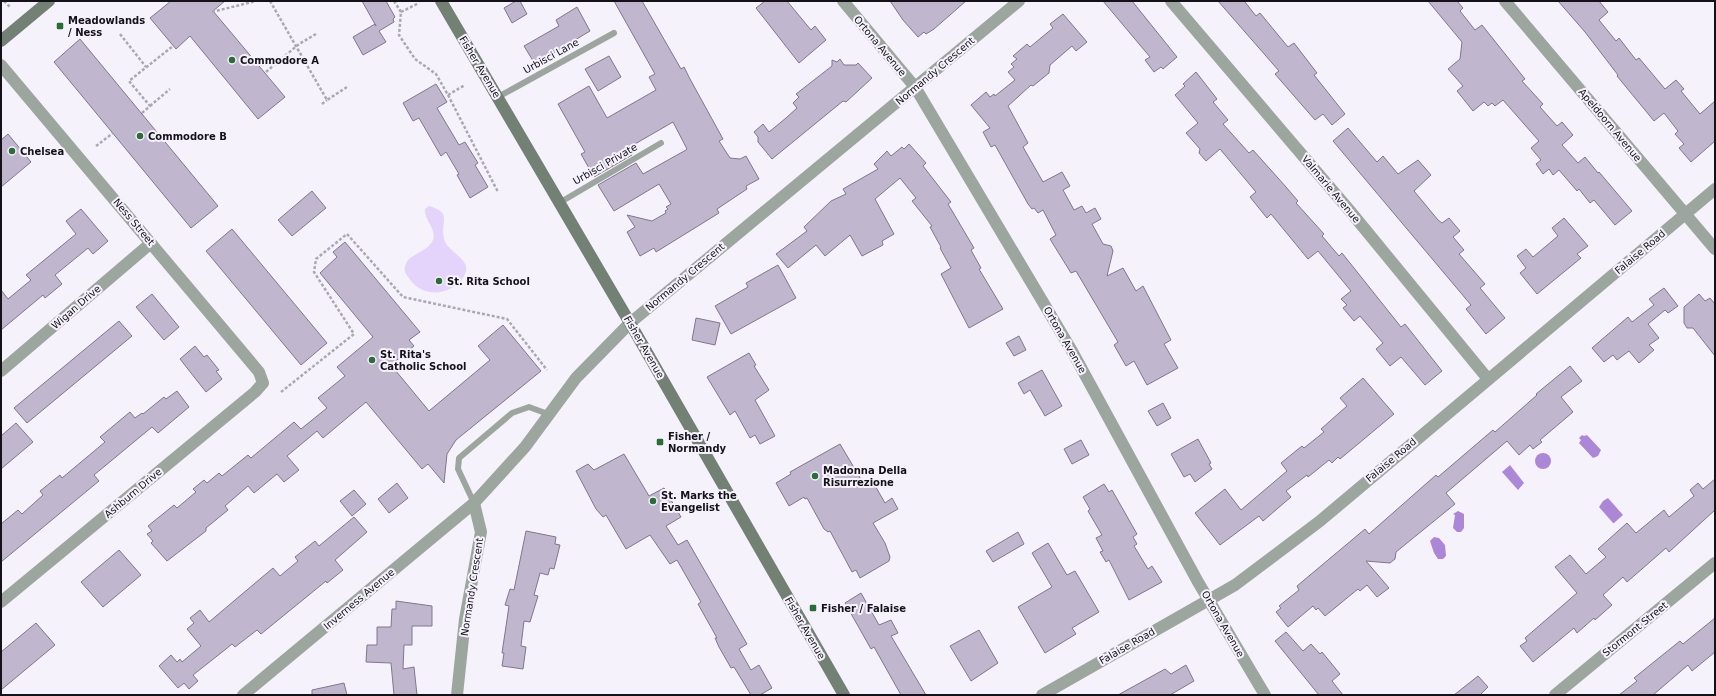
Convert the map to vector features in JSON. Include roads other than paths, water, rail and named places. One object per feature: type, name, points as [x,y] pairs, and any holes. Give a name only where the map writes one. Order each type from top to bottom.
[{"type":"main road","points":[[1,41],[49,1]]},
{"type":"main road","name":"Fisher Avenue","points":[[441,1],[630,323],[844,695]]},
{"type":"street","name":"Ortona Avenue","points":[[842,1],[915,87],[1072,351],[1208,600],[1265,695]]},
{"type":"street","name":"Normandy Crescent","points":[[457,695],[465,619],[481,532],[474,503],[525,447],[576,378],[630,323],[1019,1]]},
{"type":"street","name":"Valmarie Avenue","points":[[1171,1],[1288,138],[1488,379]]},
{"type":"street","name":"Apeldoorn Avenue","points":[[1505,1],[1715,249]]},
{"type":"street","name":"Ness Street","points":[[1,65],[258,372],[263,383]]},
{"type":"street","name":"Falaise Road","points":[[1042,695],[1235,585],[1320,521],[1715,190]]},
{"type":"street","name":"Wigan Drive","points":[[1,371],[151,243]]},
{"type":"street","name":"Ashburn Drive","points":[[1,602],[255,392],[263,383]]},
{"type":"street","name":"Inverness Avenue","points":[[243,695],[474,503]]},
{"type":"street","name":"Stormont Street","points":[[1555,695],[1715,563]]},
{"type":"lane","name":"Urbisci Lane","points":[[498,97],[614,33]]},
{"type":"lane","name":"Urbisci Private","points":[[559,203],[661,143]]},
{"type":"lane","points":[[474,503],[458,469],[460,458],[512,413],[529,407],[548,414]]},
{"type":"place","name":"Meadowlands / Ness","points":[[60,26]]},
{"type":"place","name":"Commodore A","points":[[232,60]]},
{"type":"place","name":"Commodore B","points":[[140,136]]},
{"type":"place","name":"Chelsea","points":[[12,151]]},
{"type":"place","name":"St. Rita School","points":[[439,281]]},
{"type":"place","name":"St. Rita's Catholic School","points":[[372,360]]},
{"type":"place","name":"Fisher / Normandy","points":[[660,442]]},
{"type":"place","name":"Madonna Della Risurrezione","points":[[815,476]]},
{"type":"place","name":"St. Marks the Evangelist","points":[[653,501]]},
{"type":"place","name":"Fisher / Falaise","points":[[813,608]]}]
